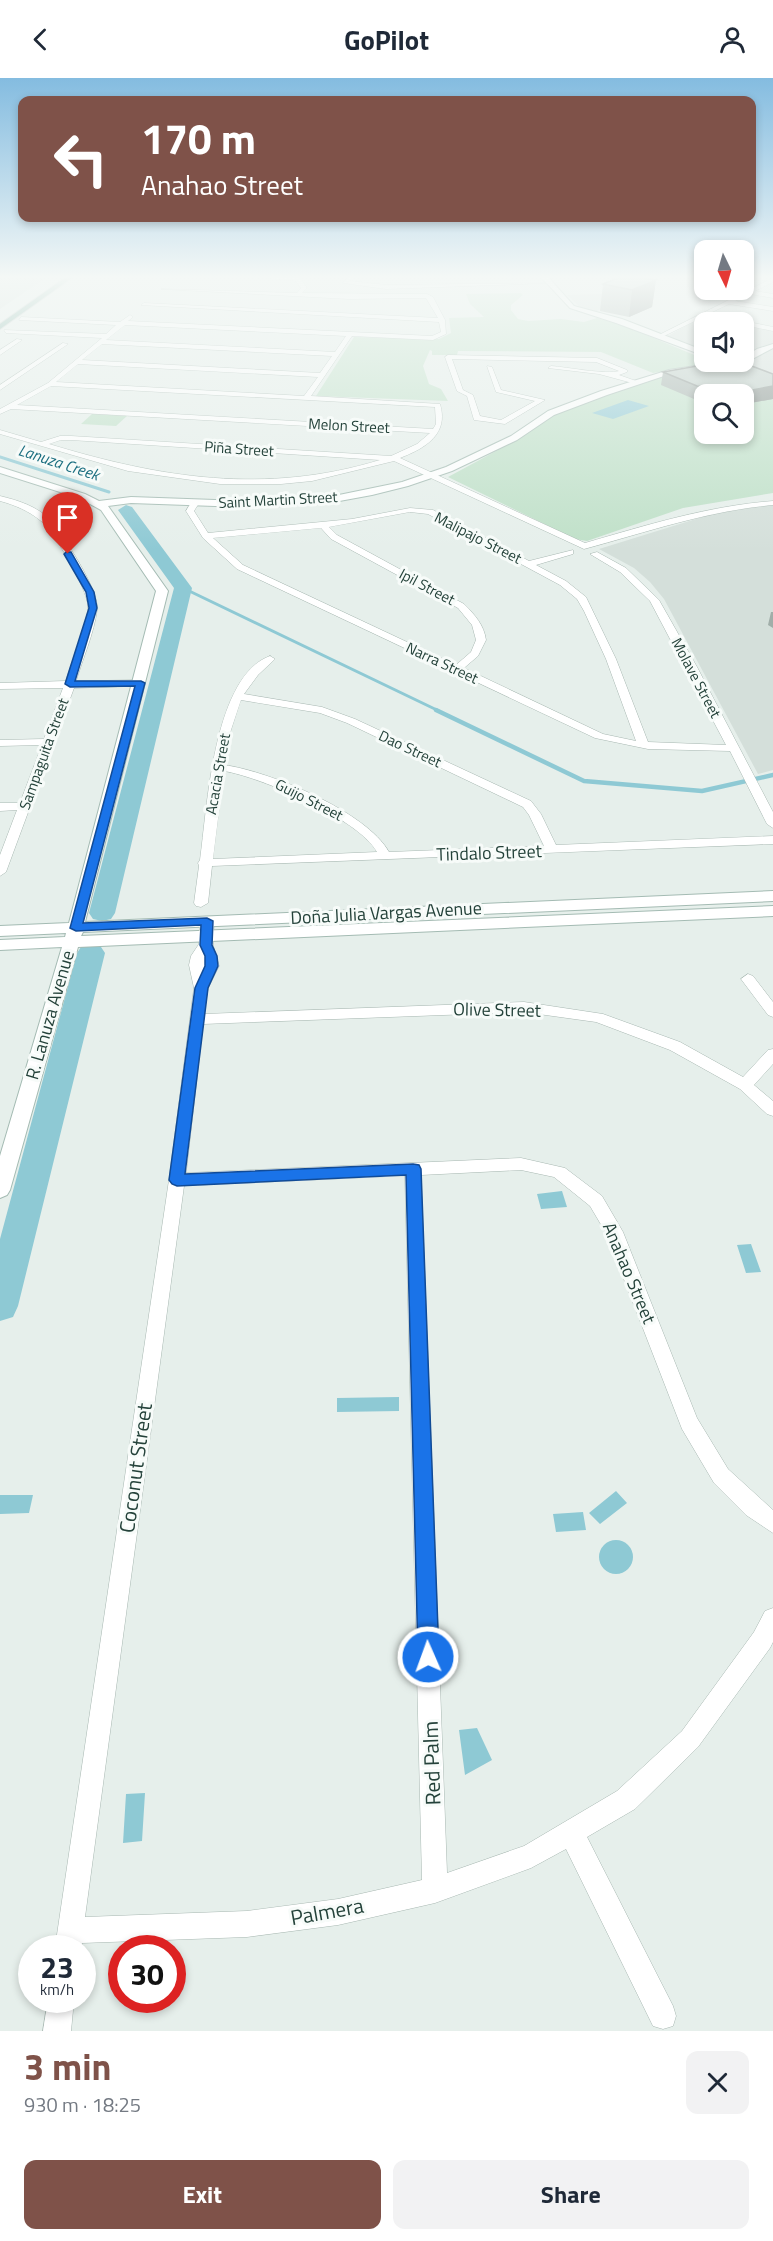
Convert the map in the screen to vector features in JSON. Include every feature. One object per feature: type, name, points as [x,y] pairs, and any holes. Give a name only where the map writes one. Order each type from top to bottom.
[{"type":"main road","name":"Saint Martin Street","points":[[98,502],[139,499],[192,503],[265,504],[334,499],[391,488],[432,476],[514,438],[551,413],[636,382],[694,369]]},
{"type":"main road","points":[[0,465],[98,502],[139,499]]},
{"type":"main road","name":"R. Lanuza Avenue","points":[[0,470],[98,502],[113,519],[162,591],[141,683],[74,935],[0,1190]]},
{"type":"main road","points":[[113,519],[122,508],[139,499]]},
{"type":"main road","name":"Doña Julia Vargas Avenue","points":[[206,934],[773,896]]},
{"type":"main road","name":"Doña Julia Vargas Avenue","points":[[0,931],[74,935],[206,934],[773,912]]},
{"type":"main road","name":"Doña Julia Vargas Avenue","points":[[0,945],[74,935]]},
{"type":"street","points":[[0,388],[31,368]]},
{"type":"street","points":[[0,412],[50,384],[70,368]]},
{"type":"street","points":[[193,368],[322,375]]},
{"type":"street","points":[[308,398],[327,368]]},
{"type":"street","points":[[452,368],[460,391],[470,395],[474,415],[477,418],[500,423],[542,400],[498,391],[489,368]]},
{"type":"street","points":[[546,368],[598,372],[636,382]]},
{"type":"street","points":[[613,375],[625,371],[618,368]]},
{"type":"street","points":[[0,376],[17,378]]},
{"type":"street","points":[[0,432],[126,468],[180,478],[232,482],[308,479],[395,459],[423,445],[436,432],[440,424],[438,405],[50,384]]},
{"type":"street","name":"Melon Street","points":[[11,407],[436,432]]},
{"type":"street","name":"Piña Street","points":[[42,444],[60,438],[71,438],[395,459],[432,476]]},
{"type":"street","points":[[432,476],[584,546],[658,523],[734,506],[773,503]]},
{"type":"street","name":"Sampaguita Street","points":[[0,498],[32,510],[46,521],[90,592],[93,608],[70,684],[0,872]]},
{"type":"street","points":[[658,523],[730,502],[773,498]]},
{"type":"street","name":"Narra Street","points":[[192,503],[190,511],[206,536],[229,559],[261,579],[599,736],[617,742],[643,745],[733,748]]},
{"type":"street","name":"Malipajo Street","points":[[206,536],[323,525],[377,518],[410,510],[430,512],[563,583],[581,597],[612,659],[643,745]]},
{"type":"street","name":"Ipil Street","points":[[323,525],[343,542],[461,606],[475,619],[482,637],[481,647],[474,658],[456,669]]},
{"type":"street","points":[[529,564],[570,552]]},
{"type":"street","name":"Molave Street","points":[[594,554],[623,570],[654,600],[692,667],[773,824]]},
{"type":"street","name":"Acacia Street","points":[[201,903],[204,863],[222,738],[237,696],[254,673],[270,659]]},
{"type":"street","points":[[0,686],[141,683]]},
{"type":"street","name":"Dao Street","points":[[237,696],[322,710],[351,721],[527,804],[535,814],[552,850]]},
{"type":"street","points":[[0,743],[49,742]]},
{"type":"street","name":"Guijo Street","points":[[217,767],[236,769],[270,779],[297,792],[362,828],[376,840],[386,857]]},
{"type":"street","points":[[0,807],[24,806]]},
{"type":"street","name":"Tindalo Street","points":[[204,863],[773,840]]},
{"type":"street","name":"Coconut Street","points":[[70,1935],[177,1180],[201,988],[195,966],[196,956],[206,934]]},
{"type":"street","points":[[748,979],[773,1012]]},
{"type":"street","name":"Olive Street","points":[[196,1019],[524,1007],[598,1017],[675,1046],[746,1085],[773,1110]]},
{"type":"street","points":[[746,1085],[773,1054]]},
{"type":"street","name":"Anahao Street","points":[[177,1180],[521,1164],[559,1172],[596,1201],[614,1232],[689,1424],[721,1476],[753,1508],[773,1522]]},
{"type":"street","name":"Red Palm","points":[[413,1169],[435,1890]]},
{"type":"street","name":"Palmera","points":[[96,1938],[247,1924],[338,1912],[435,1890],[531,1856],[626,1800],[690,1739],[762,1640],[773,1619]]},
{"type":"street","points":[[571,1832],[663,2016]]},
{"type":"street","points":[[57,2031],[59,2013]]},
{"type":"shaded area","points":[[754,368],[773,368],[773,380],[754,371]]},
{"type":"shaded area","points":[[773,504],[773,770],[758,774],[664,599],[634,568],[599,549],[712,514]]},
{"type":"green space","points":[[334,368],[424,368],[429,384],[441,389],[448,401],[316,396]]},
{"type":"green space","points":[[641,368],[684,368],[653,373]]},
{"type":"green space","points":[[673,374],[740,384],[694,384],[694,444],[754,444],[754,386],[773,389],[773,493],[683,508],[587,541],[575,539],[448,477],[522,437],[551,416],[638,384]]},
{"type":"green space","points":[[92,414],[127,416],[116,426],[81,424]]},
{"type":"water","points":[[628,400],[649,406],[613,419],[592,413]]},
{"type":"water","points":[[562,1191],[567,1207],[541,1209],[537,1194]]},
{"type":"water","points":[[751,1244],[761,1272],[746,1273],[737,1245]]},
{"type":"water","points":[[399,1397],[399,1411],[337,1412],[337,1398]]},
{"type":"water","points":[[616,1491],[627,1503],[600,1524],[589,1513]]},
{"type":"water","points":[[0,1495],[33,1495],[29,1513],[0,1514]]},
{"type":"water","points":[[583,1512],[586,1530],[556,1532],[553,1514]]},
{"type":"water","points":[[616,1540],[628,1545],[633,1557],[628,1569],[616,1574],[604,1569],[599,1557],[604,1545]]},
{"type":"water","points":[[477,1728],[492,1760],[465,1775],[459,1730]]},
{"type":"water","points":[[145,1793],[142,1841],[123,1843],[126,1794]]},
{"type":"building","points":[[694,368],[694,372],[754,372],[754,368],[757,368],[773,374],[773,386],[754,390],[754,384],[694,385],[663,372]]},
{"type":"waterway","name":"Lanuza Creek","points":[[0,457],[109,492]]},
{"type":"waterway","points":[[102,913],[183,588],[126,510]]},
{"type":"waterway","points":[[183,588],[439,711]]},
{"type":"waterway","points":[[436,710],[584,781],[702,791],[773,775]]},
{"type":"waterway","points":[[0,1306],[91,953]]},
{"type":"route","points":[[68,554],[90,592],[93,608],[70,684],[141,683],[76,928],[207,921],[206,945],[212,966],[201,988],[177,1180],[413,1169],[428,1657]]}]
